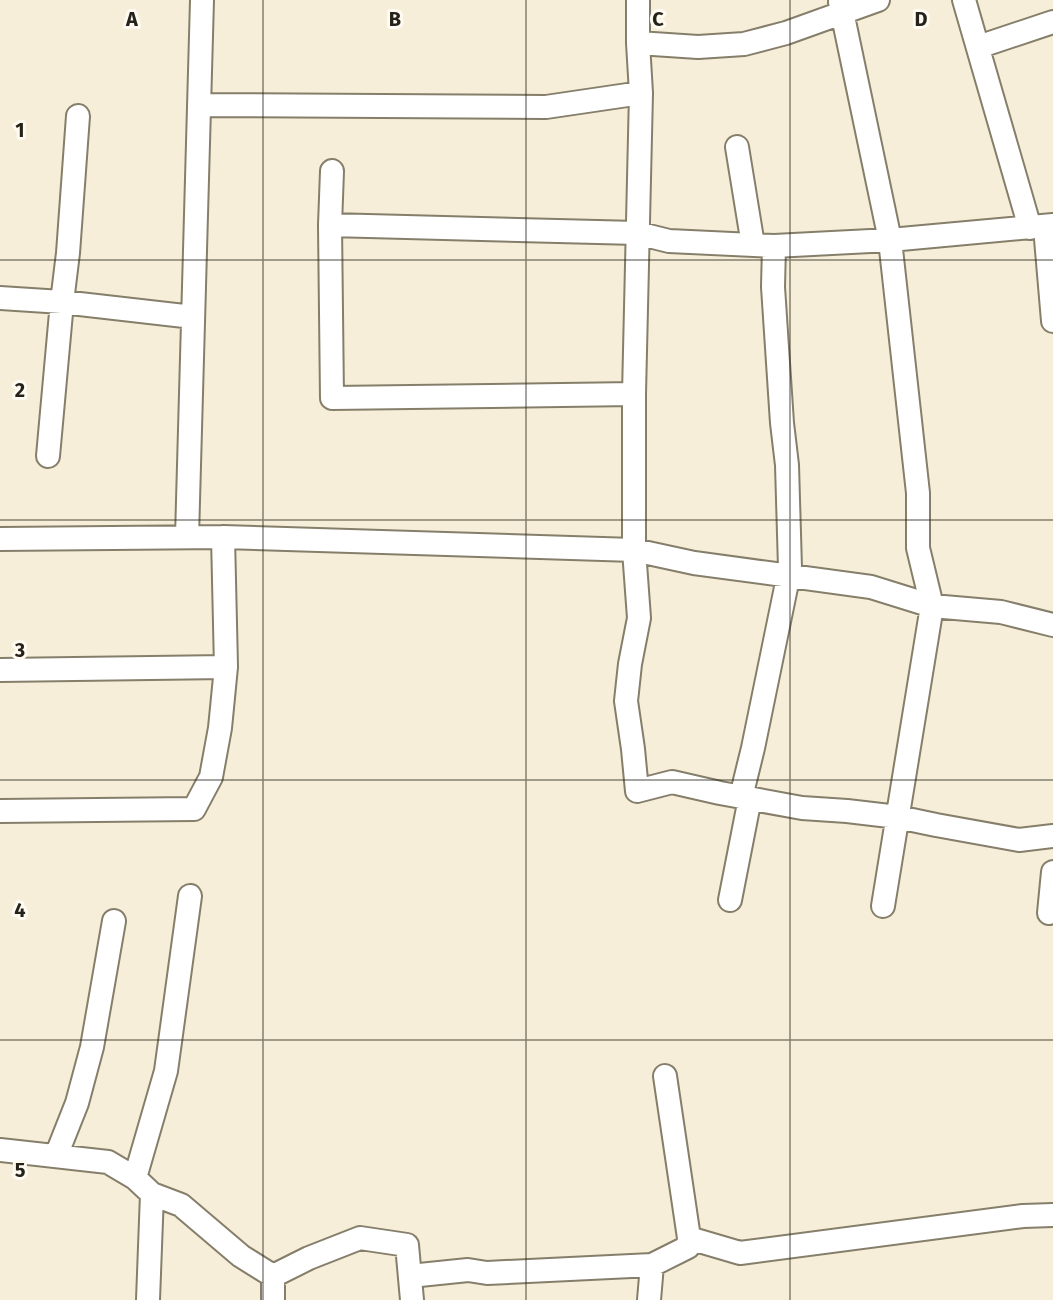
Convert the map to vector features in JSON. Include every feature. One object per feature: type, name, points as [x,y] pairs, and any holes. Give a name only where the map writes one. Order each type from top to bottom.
[{"type":"street","points":[[187,537],[202,0]]},
{"type":"street","points":[[638,0],[641,93],[634,394],[634,550],[639,618],[630,664],[626,702],[637,791],[672,782],[802,808],[898,817],[1019,840],[1053,836]]},
{"type":"street","points":[[638,43],[698,47],[744,44],[786,33],[841,7],[878,0]]},
{"type":"street","points":[[964,0],[978,47],[1042,227],[1053,321]]},
{"type":"street","points":[[841,7],[890,240],[918,493],[918,548],[932,606],[883,906]]},
{"type":"street","points":[[978,47],[1053,22]]},
{"type":"street","points":[[199,105],[546,107],[641,93]]},
{"type":"street","points":[[48,456],[68,253],[78,116]]},
{"type":"street","points":[[730,900],[753,748],[790,568],[787,465],[773,287],[737,147]]},
{"type":"street","points":[[332,171],[330,225],[332,398],[634,394]]},
{"type":"street","points":[[330,225],[637,233],[669,241],[764,246],[890,240],[1042,227]]},
{"type":"street","points":[[0,298],[193,316]]},
{"type":"street","points":[[0,539],[223,537],[634,550],[694,563],[871,587],[932,606],[1002,612],[1053,625]]},
{"type":"street","points":[[0,811],[194,809],[211,777],[220,728],[226,667],[223,537]]},
{"type":"street","points":[[0,670],[226,667]]},
{"type":"street","points":[[1049,912],[1053,872]]},
{"type":"street","points":[[135,1178],[166,1071],[190,896]]},
{"type":"street","points":[[56,1156],[77,1103],[92,1047],[114,921]]},
{"type":"street","points":[[410,1276],[468,1270],[487,1274],[652,1265],[688,1247],[689,1238],[665,1076]]},
{"type":"street","points":[[0,1150],[108,1162],[135,1178],[152,1194],[181,1205],[241,1257],[273,1276]]},
{"type":"street","points":[[148,1300],[152,1194]]},
{"type":"street","points":[[689,1238],[740,1253],[1023,1216],[1053,1215]]},
{"type":"street","points":[[273,1276],[309,1258],[360,1238],[407,1245],[412,1300]]},
{"type":"street","points":[[649,1300],[652,1265]]},
{"type":"street","points":[[273,1276],[273,1300]]}]
